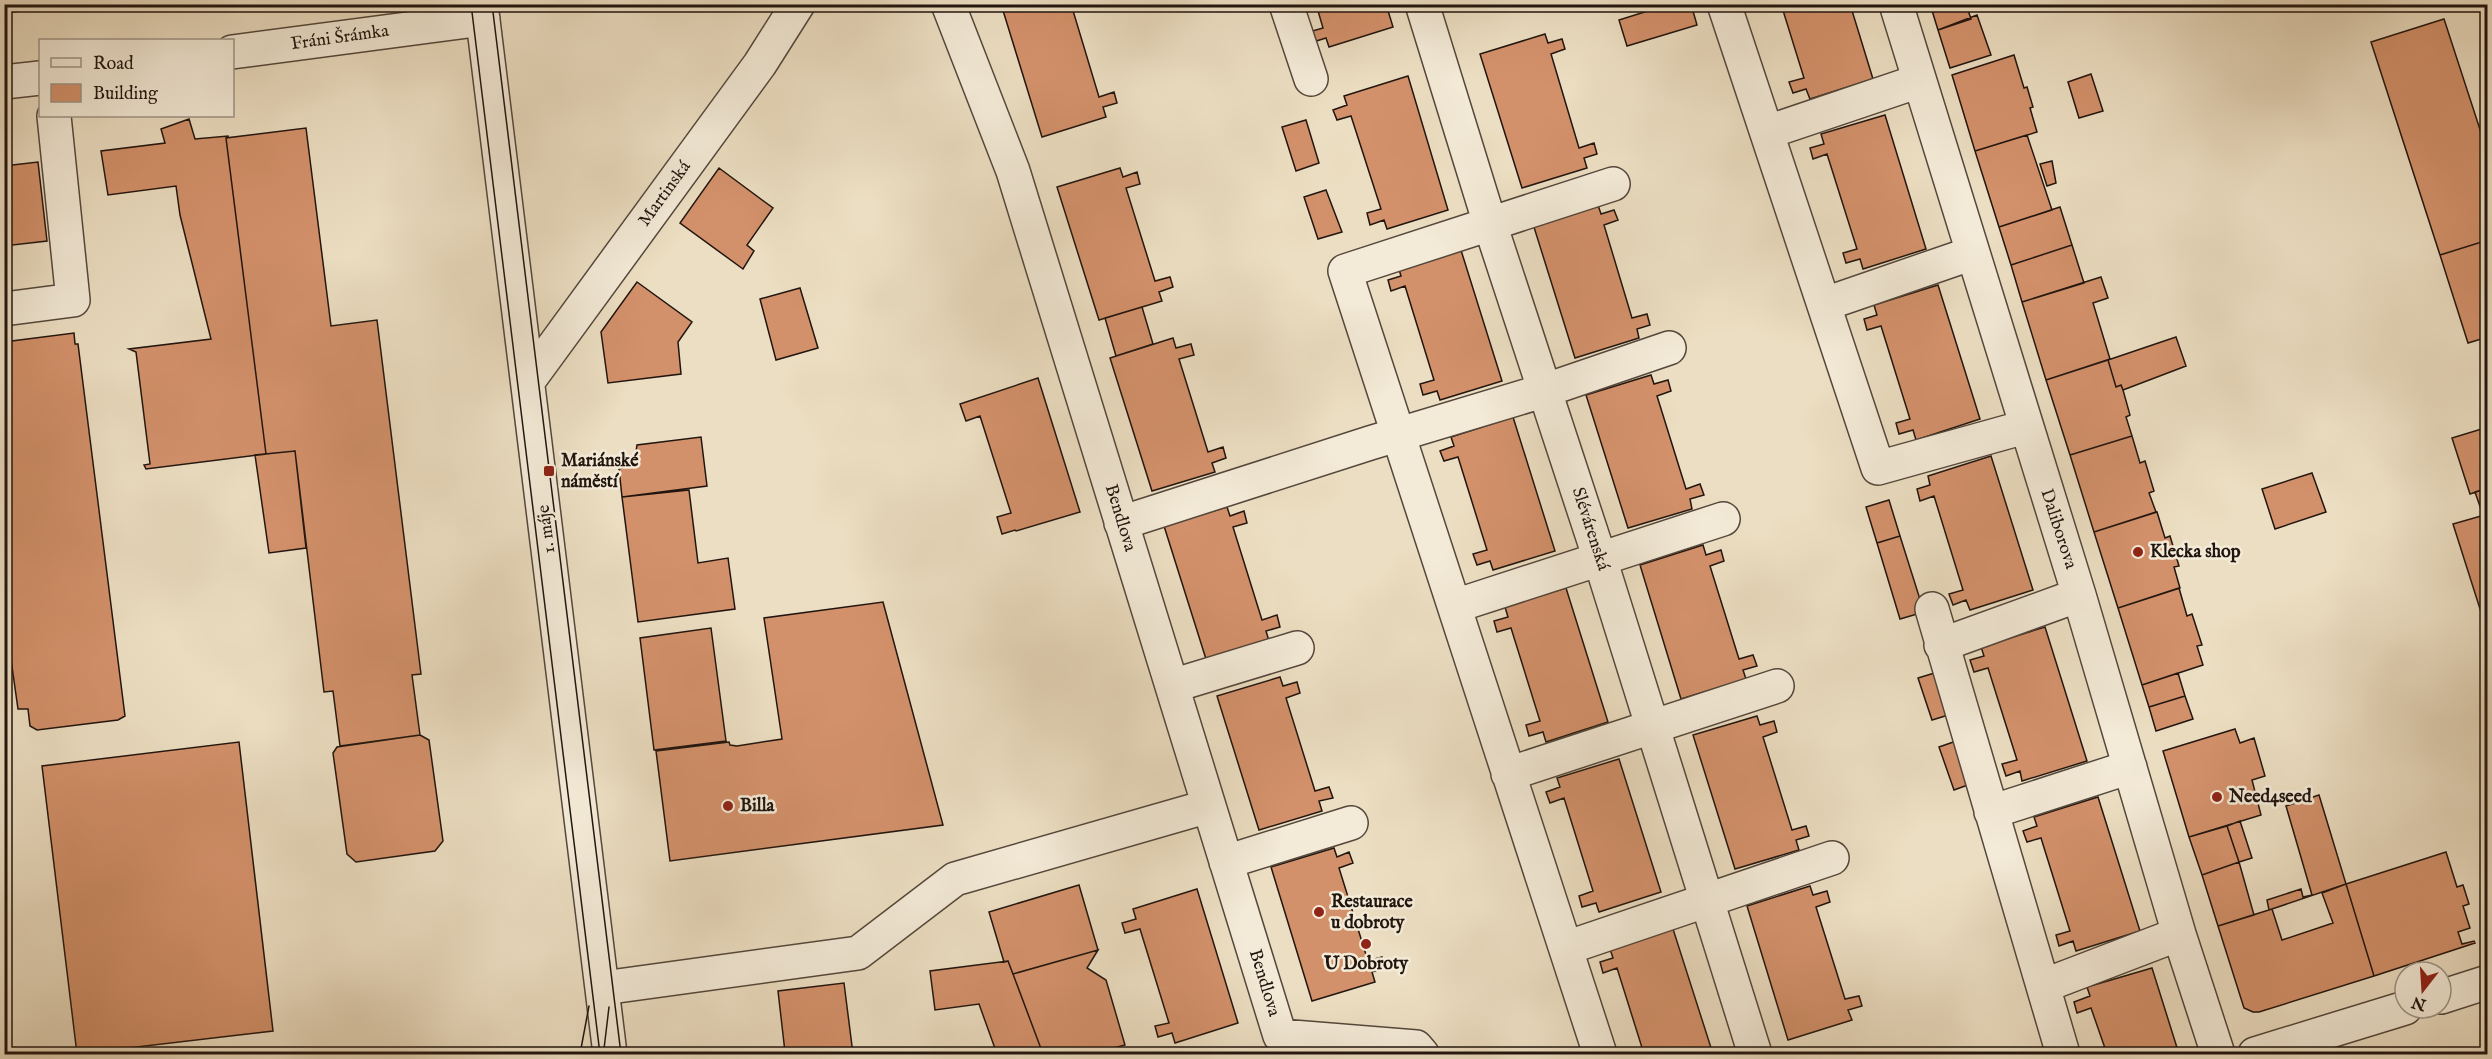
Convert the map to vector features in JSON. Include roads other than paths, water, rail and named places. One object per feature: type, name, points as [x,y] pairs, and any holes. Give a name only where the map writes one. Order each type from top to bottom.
[{"type":"street","name":"Martinská","points":[[529,380],[760,64],[798,4]]},
{"type":"street","name":"Bendlova","points":[[948,4],[1012,171],[1280,1036],[1416,1047],[1422,1054]]},
{"type":"street","points":[[1286,4],[1311,79]]},
{"type":"street","name":"Slévárenská","points":[[1422,4],[1490,224],[1600,559],[1755,1054]]},
{"type":"street","points":[[1724,4],[1878,468],[2025,427]]},
{"type":"street","name":"Daliborova","points":[[1896,4],[2025,427],[2079,595],[2179,934],[2218,1054]]},
{"type":"street","name":"1. máje","points":[[482,12],[610,1054]]},
{"type":"street","name":"Fráni Šrámka","points":[[234,52],[482,12]]},
{"type":"street","points":[[4,82],[39,78]]},
{"type":"street","points":[[1768,132],[1919,81]]},
{"type":"street","points":[[4,309],[73,300],[54,117]]},
{"type":"street","points":[[1600,1054],[1345,271],[1613,184]]},
{"type":"street","points":[[1825,304],[1973,253]]},
{"type":"street","points":[[1121,523],[1399,434],[1546,390],[1669,348]]},
{"type":"street","points":[[1455,606],[1723,519]]},
{"type":"street","points":[[1941,645],[2079,595]]},
{"type":"street","points":[[1932,609],[2063,1054]]},
{"type":"street","points":[[1172,686],[1297,648]]},
{"type":"street","points":[[1508,774],[1777,686]]},
{"type":"street","points":[[1991,812],[2130,767]]},
{"type":"street","points":[[603,988],[858,953],[955,879],[1209,806]]},
{"type":"street","points":[[1226,862],[1351,823]]},
{"type":"street","points":[[1566,948],[1832,858]]},
{"type":"street","points":[[2043,986],[2179,934]]},
{"type":"street","points":[[2453,993],[2487,982]]},
{"type":"street","points":[[2255,1054],[2393,1012]]},
{"type":"tram line","points":[[471,4],[600,1054]]},
{"type":"tram line","points":[[492,4],[621,1054]]},
{"type":"tram line","points":[[580,1054],[589,1006]]},
{"type":"tram line","points":[[604,1049],[609,1007]]},
{"type":"place","name":"Mariánské náměstí","points":[[549,471]]},
{"type":"place","name":"Klecka shop","points":[[2138,552]]},
{"type":"place","name":"Need4seed","points":[[2217,797]]},
{"type":"place","name":"Billa","points":[[728,806]]},
{"type":"place","name":"Restaurace u dobroty","points":[[1319,912]]},
{"type":"place","name":"U Dobroty","points":[[1366,944]]}]
